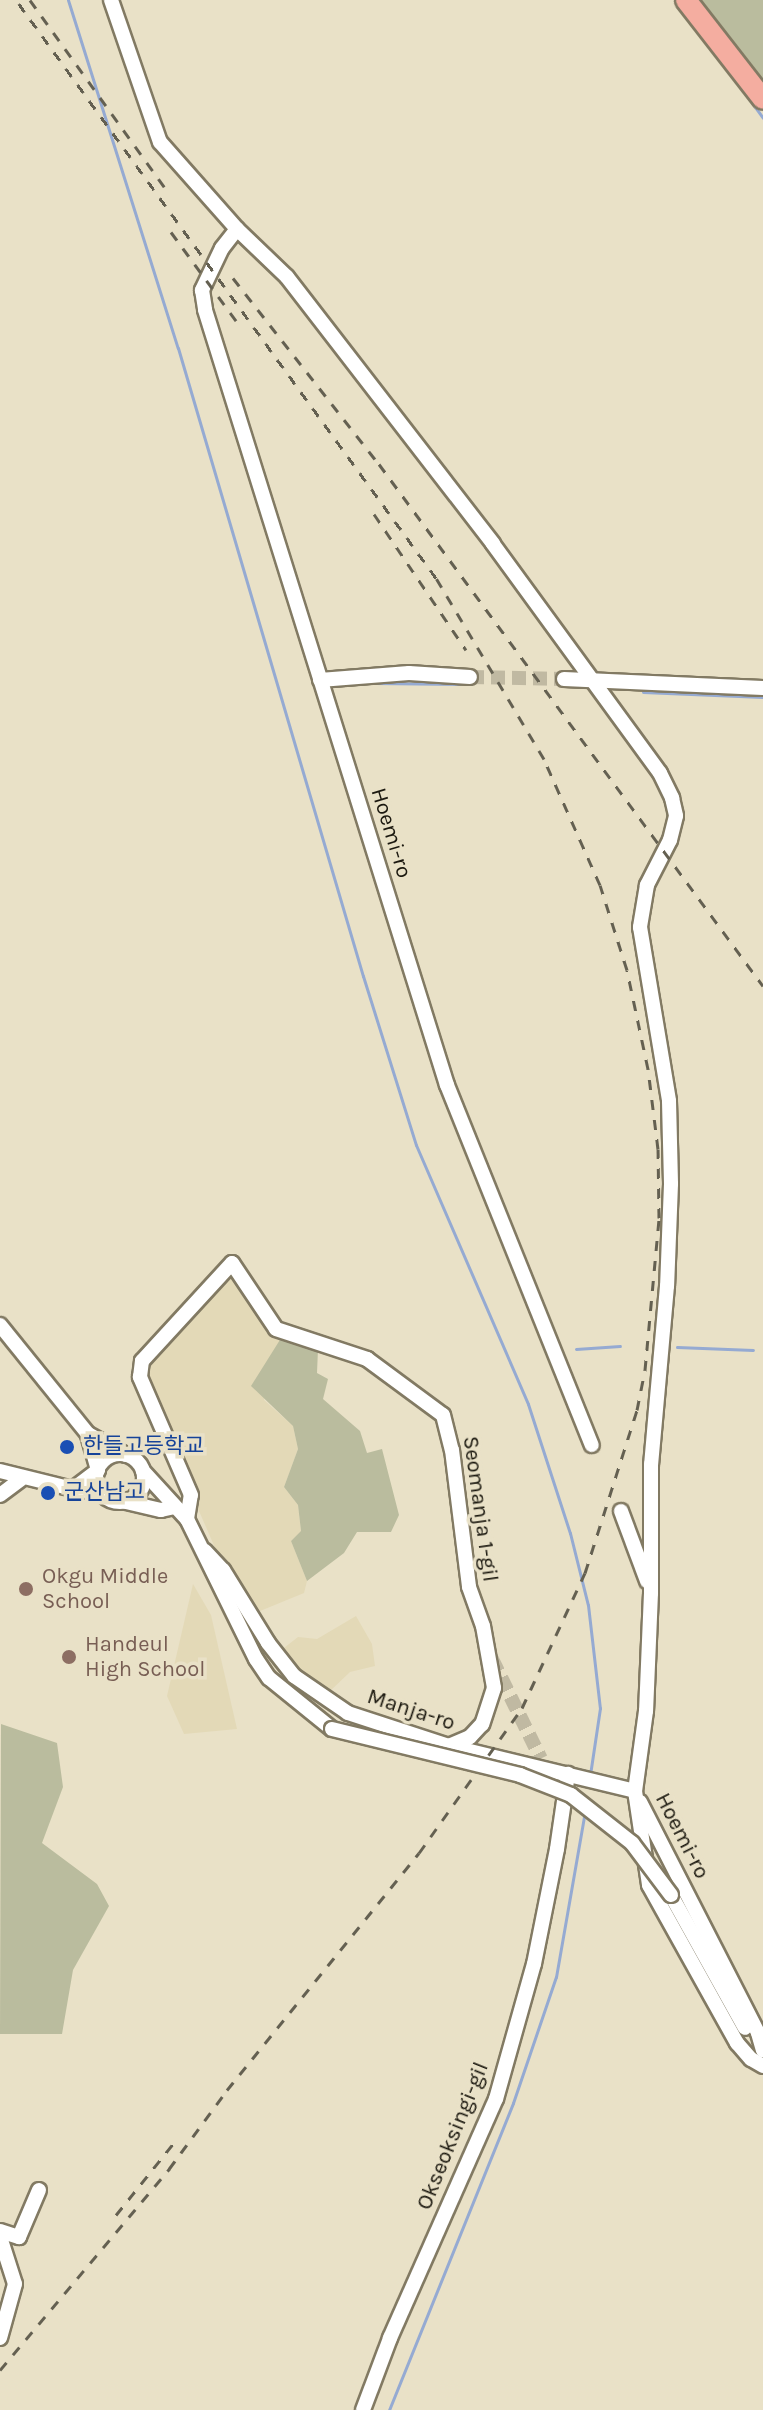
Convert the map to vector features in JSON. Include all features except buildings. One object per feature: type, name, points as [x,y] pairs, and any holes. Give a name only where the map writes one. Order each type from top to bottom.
[{"type":"highway","points":[[686,0],[763,99]]},
{"type":"street","points":[[111,0],[160,142],[237,229],[287,277],[493,544],[660,773],[672,798],[676,816],[670,840],[647,885],[640,927],[669,1101],[671,1184],[667,1286],[651,1464],[651,1593],[646,1711],[635,1791]]},
{"type":"street","name":"Hoemi-ro","points":[[237,229],[222,248],[202,290],[205,310],[447,1085],[592,1445]]},
{"type":"street","points":[[320,680],[409,673],[470,677]]},
{"type":"street","points":[[564,679],[763,688]]},
{"type":"street","name":"Seomanja 1-gil","points":[[187,1519],[191,1495],[140,1377],[142,1361],[232,1263],[276,1329],[367,1359],[443,1415],[452,1450],[469,1587],[483,1626],[482,1637],[494,1688],[482,1724],[470,1737],[449,1746]]},
{"type":"street","points":[[0,1325],[88,1434],[140,1464],[143,1486],[126,1502]]},
{"type":"street","points":[[88,1434],[102,1493],[111,1500],[161,1510],[174,1507]]},
{"type":"street","points":[[73,1489],[111,1456],[127,1455]]},
{"type":"street","points":[[0,1471],[21,1479],[102,1493]]},
{"type":"street","name":"Manja-ro","points":[[143,1471],[187,1519],[269,1678],[332,1729],[520,1775],[571,1795],[632,1843],[671,1895],[763,2059]]},
{"type":"street","points":[[0,1495],[21,1479]]},
{"type":"street","points":[[621,1511],[651,1593]]},
{"type":"street","name":"Manja-ro","points":[[205,1551],[223,1570],[268,1643],[294,1676],[348,1713],[449,1746],[546,1764],[635,1791]]},
{"type":"street","name":"Seomanja 1-gil","points":[[482,1637],[492,1659]]},
{"type":"street","name":"Okseoksingi-gil","points":[[363,2410],[390,2338],[496,2099],[534,1964],[574,1775]]},
{"type":"street","name":"Hoemi-ro","points":[[635,1791],[744,2006],[763,2050]]},
{"type":"street","name":"Hoemi-ro","points":[[635,1791],[649,1885],[737,2043],[751,2059],[763,2066]]},
{"type":"street","points":[[744,2006],[763,2015]]},
{"type":"street","points":[[0,2338],[15,2284],[0,2234],[19,2237],[39,2190]]},
{"type":"shaded area","points":[[232,1263],[283,1335],[264,1400],[293,1426],[298,1449],[284,1487],[298,1505],[301,1532],[291,1541],[307,1581],[304,1593],[253,1614],[216,1550],[199,1511],[146,1379],[145,1363]]},
{"type":"shaded area","points":[[193,1584],[211,1615],[237,1729],[184,1734],[167,1696]]},
{"type":"shaded area","points":[[356,1616],[372,1644],[375,1666],[350,1672],[327,1694],[280,1651],[298,1637],[317,1639]]},
{"type":"green space","points":[[701,0],[763,0],[763,89]]},
{"type":"green space","points":[[283,1335],[318,1349],[317,1373],[328,1379],[323,1399],[360,1431],[367,1453],[382,1449],[399,1515],[391,1532],[357,1532],[344,1553],[307,1581],[291,1541],[301,1531],[298,1505],[284,1487],[298,1449],[293,1426],[251,1386]]},
{"type":"green space","points":[[1,1724],[57,1743],[63,1787],[42,1843],[97,1884],[109,1906],[73,1970],[62,2034],[0,2034]]},
{"type":"waterway","points":[[68,0],[178,348],[363,976],[416,1145],[528,1404],[570,1533],[588,1605],[600,1708],[590,1775]]},
{"type":"waterway","points":[[737,82],[763,118]]},
{"type":"waterway","points":[[375,683],[460,684]]},
{"type":"waterway","points":[[643,692],[763,697]]},
{"type":"waterway","points":[[576,1349],[620,1346]]},
{"type":"waterway","points":[[677,1347],[753,1350]]},
{"type":"waterway","points":[[389,2410],[513,2103],[556,1977],[585,1810]]},
{"type":"tunnel","points":[[470,677],[564,679]]},
{"type":"tunnel","points":[[492,1659],[541,1759]]},
{"type":"railway","points":[[0,2370],[169,2169],[227,2090],[419,1853],[522,1708],[585,1573],[637,1410],[645,1370],[659,1218],[658,1149],[648,1069],[627,970],[600,885],[544,759],[436,578],[16,0]]},
{"type":"railway","points":[[30,0],[168,192]]},
{"type":"railway","points":[[171,232],[237,322]]},
{"type":"railway","points":[[233,278],[379,464],[763,986]]},
{"type":"railway","points":[[374,514],[466,650]]},
{"type":"railway","points":[[116,2215],[176,2140]]},
{"type":"place","name":"한들고등학교","points":[[67,1447]]},
{"type":"place","name":"군산남고","points":[[48,1493]]},
{"type":"place","name":"Okgu Middle School","points":[[26,1589]]},
{"type":"place","name":"Handeul High School","points":[[69,1657]]}]
